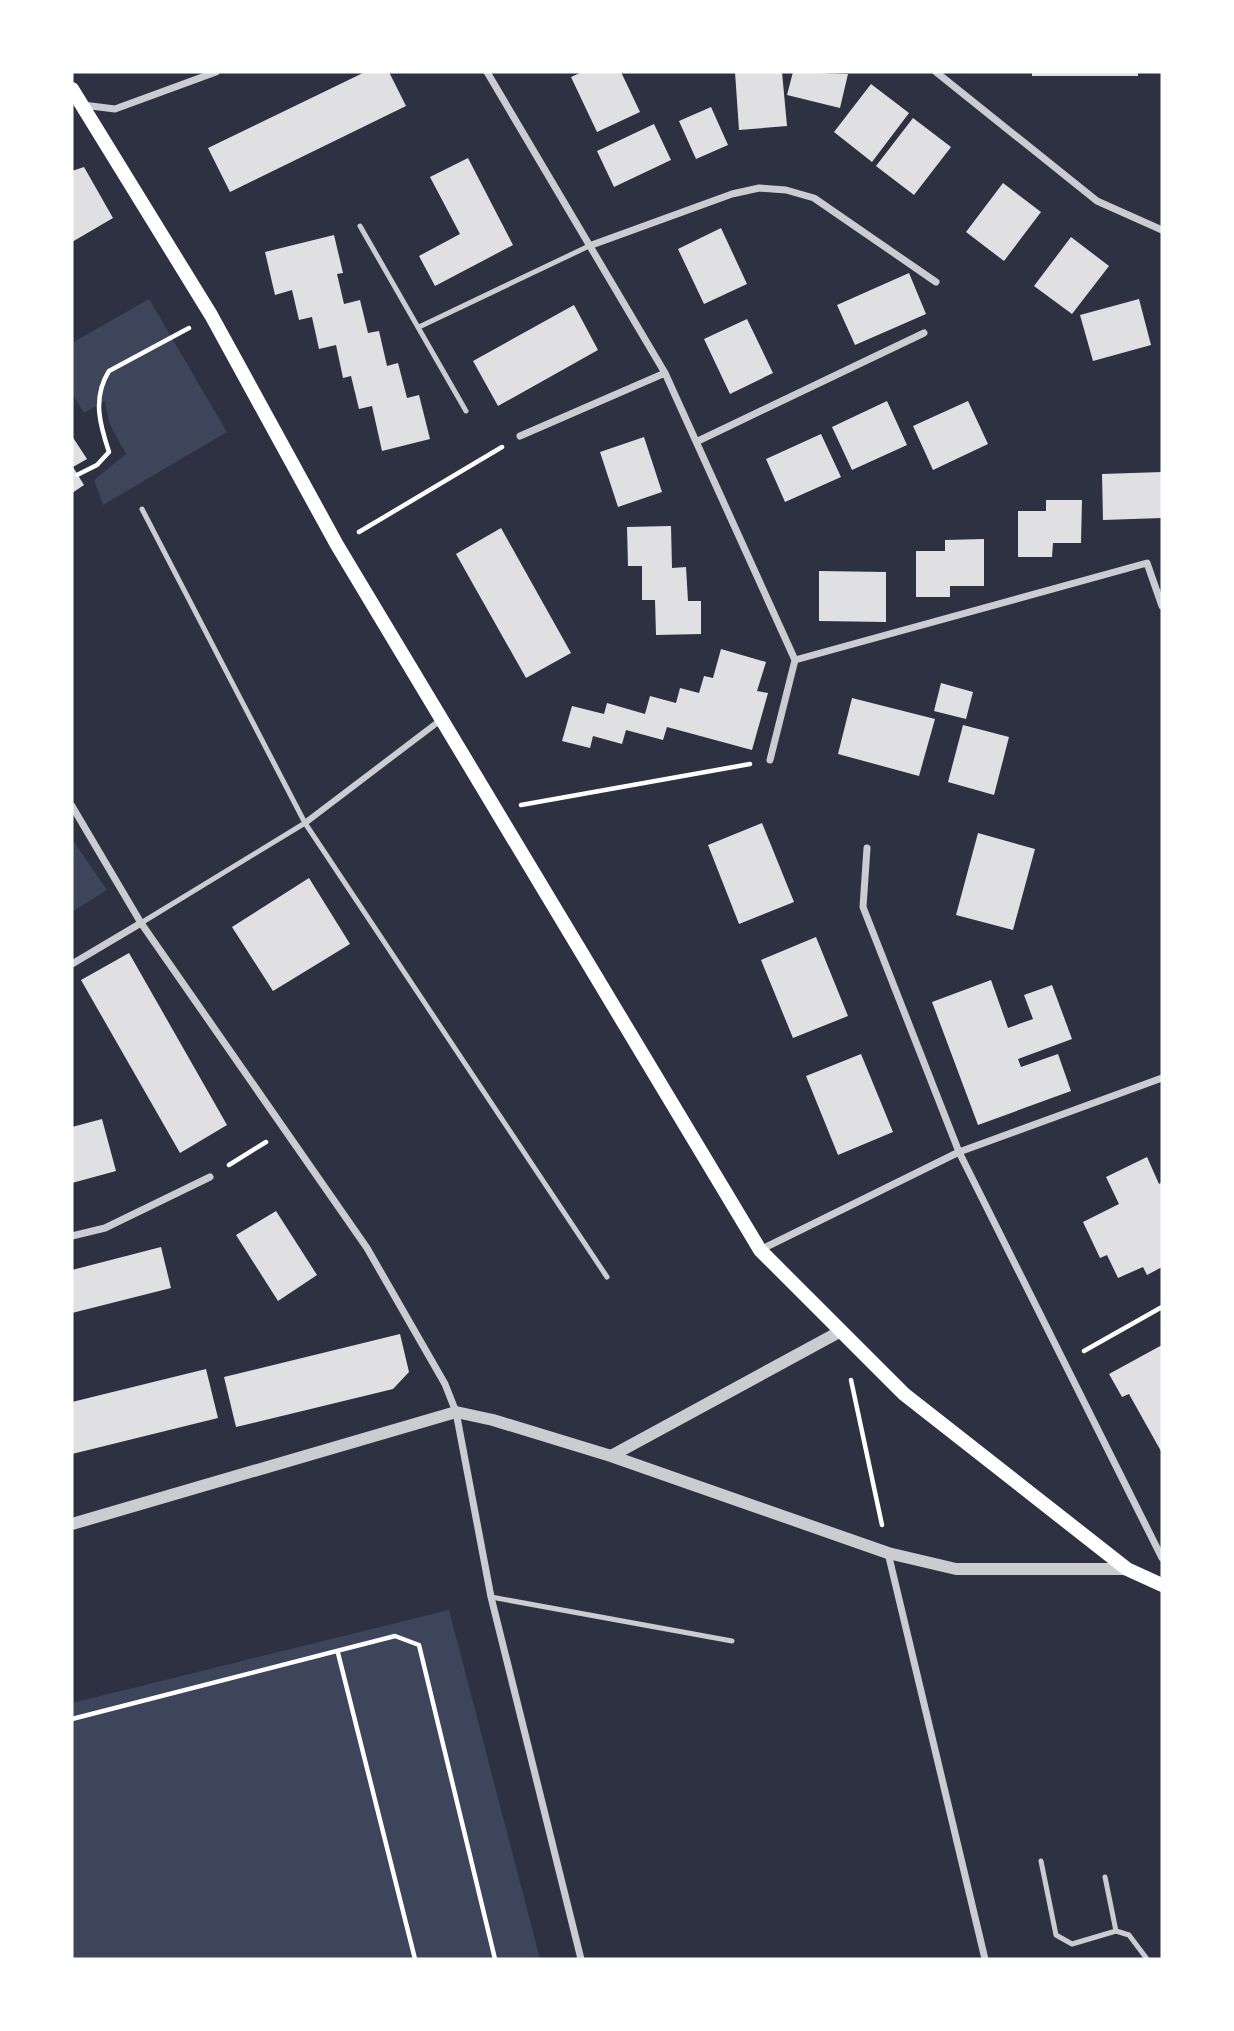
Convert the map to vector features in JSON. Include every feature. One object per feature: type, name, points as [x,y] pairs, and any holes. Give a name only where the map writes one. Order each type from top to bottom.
[{"type":"main road","points":[[72,89],[78,105],[211,315],[337,545],[760,1250],[904,1394],[1127,1569],[1162,1586]]},
{"type":"street","points":[[78,105],[115,109],[216,72]]},
{"type":"street","points":[[487,72],[664,373],[698,441],[795,660],[770,760]]},
{"type":"street","points":[[936,72],[1097,201],[1162,230]]},
{"type":"street","points":[[589,246],[732,194],[759,188],[786,190],[814,198],[936,282]]},
{"type":"street","points":[[698,441],[924,333]]},
{"type":"street","points":[[520,436],[664,373]]},
{"type":"street","points":[[795,660],[1147,563],[1162,606]]},
{"type":"street","points":[[305,823],[442,719]]},
{"type":"street","points":[[72,806],[141,923],[367,1248],[445,1384],[456,1412],[491,1597],[581,1959]]},
{"type":"street","points":[[867,848],[863,907],[959,1152],[1162,1558]]},
{"type":"street","points":[[72,964],[141,923]]},
{"type":"street","points":[[760,1250],[959,1152],[1162,1078]]},
{"type":"street","points":[[72,1236],[104,1228],[210,1177]]},
{"type":"street","points":[[611,1456],[841,1331]]},
{"type":"street","points":[[72,1524],[456,1412],[493,1420],[611,1456],[888,1553],[956,1569],[1127,1569]]},
{"type":"street","points":[[888,1553],[985,1959]]},
{"type":"lane","points":[[360,226],[466,411]]},
{"type":"lane","points":[[419,327],[589,246]]},
{"type":"lane","points":[[142,509],[305,823],[607,1277]]},
{"type":"lane","points":[[141,923],[305,823]]},
{"type":"lane","points":[[491,1597],[733,1641]]},
{"type":"lane","points":[[1041,1861],[1056,1935],[1072,1944],[1116,1931],[1129,1935],[1147,1959]]},
{"type":"lane","points":[[1105,1877],[1116,1931]]},
{"type":"path","points":[[77,475],[97,465],[109,452],[99,420],[103,381],[109,371],[211,315]]},
{"type":"path","points":[[337,545],[520,436]]},
{"type":"path","points":[[496,810],[770,760]]},
{"type":"path","points":[[210,1177],[286,1130]]},
{"type":"path","points":[[1064,1363],[1162,1307]]},
{"type":"path","points":[[841,1331],[888,1553]]},
{"type":"path","points":[[72,1719],[338,1653],[395,1636],[419,1644],[495,1959]]},
{"type":"path","points":[[338,1653],[415,1959]]},
{"type":"shaded area","points":[[149,299],[227,432],[103,505],[94,480],[126,454],[109,423],[105,401],[84,413],[72,393],[72,343]]},
{"type":"shaded area","points":[[72,839],[107,890],[72,912]]},
{"type":"shaded area","points":[[449,1610],[540,1959],[72,1959],[72,1703]]},
{"type":"building","points":[[365,72],[389,72],[406,106],[230,192],[208,148]]},
{"type":"building","points":[[582,72],[621,72],[640,112],[597,132],[571,77]]},
{"type":"building","points":[[735,72],[782,72],[787,126],[739,130]]},
{"type":"building","points":[[793,72],[848,74],[840,108],[787,95]]},
{"type":"building","points":[[1032,72],[1138,72],[1138,76],[1032,76]]},
{"type":"building","points":[[871,84],[909,113],[872,162],[834,132]]},
{"type":"building","points":[[711,107],[728,145],[696,159],[679,121]]},
{"type":"building","points":[[913,118],[951,147],[914,195],[876,166]]},
{"type":"building","points":[[654,124],[671,160],[614,187],[597,151]]},
{"type":"building","points":[[468,158],[513,245],[435,286],[419,256],[460,234],[430,177]]},
{"type":"building","points":[[84,167],[113,218],[72,242],[72,171]]},
{"type":"building","points":[[1003,183],[1041,212],[1004,261],[966,232]]},
{"type":"building","points":[[721,228],[747,284],[704,304],[678,249]]},
{"type":"building","points":[[334,235],[343,273],[337,274],[344,304],[360,300],[368,333],[379,331],[387,366],[398,363],[407,398],[419,395],[430,439],[382,451],[372,406],[359,409],[351,376],[343,378],[336,345],[319,349],[312,317],[299,320],[292,290],[275,295],[265,252]]},
{"type":"building","points":[[1071,237],[1109,266],[1072,314],[1034,286]]},
{"type":"building","points":[[909,273],[926,314],[855,345],[837,305]]},
{"type":"building","points":[[1139,299],[1151,345],[1093,361],[1080,315]]},
{"type":"building","points":[[574,305],[598,350],[498,406],[473,361]]},
{"type":"building","points":[[747,319],[773,373],[730,394],[704,339]]},
{"type":"building","points":[[887,401],[907,445],[852,470],[832,427]]},
{"type":"building","points":[[968,401],[988,444],[933,470],[913,426]]},
{"type":"building","points":[[821,434],[841,477],[785,502],[766,459]]},
{"type":"building","points":[[72,436],[87,459],[73,467],[84,485],[72,493]]},
{"type":"building","points":[[644,437],[662,492],[618,507],[600,452]]},
{"type":"building","points":[[1162,472],[1162,518],[1103,520],[1102,474]]},
{"type":"building","points":[[1046,500],[1082,500],[1081,543],[1053,543],[1052,557],[1018,557],[1018,511],[1046,511]]},
{"type":"building","points":[[671,526],[672,568],[686,567],[688,601],[701,601],[701,634],[656,635],[655,600],[642,600],[642,566],[628,566],[627,527]]},
{"type":"building","points":[[501,528],[571,653],[526,678],[456,554]]},
{"type":"building","points":[[984,539],[984,586],[950,586],[950,597],[916,597],[916,551],[945,551],[945,540]]},
{"type":"building","points":[[819,571],[886,572],[886,622],[819,621]]},
{"type":"building","points":[[721,649],[766,662],[757,691],[768,693],[752,750],[667,727],[663,740],[626,730],[622,744],[593,736],[590,748],[562,741],[572,706],[604,714],[607,703],[645,714],[650,696],[676,703],[680,688],[699,693],[704,676],[713,678]]},
{"type":"building","points":[[941,683],[973,692],[966,719],[934,711]]},
{"type":"building","points":[[852,698],[935,719],[919,776],[838,754]]},
{"type":"building","points":[[963,725],[1009,737],[994,795],[948,782]]},
{"type":"building","points":[[762,823],[794,902],[739,924],[708,845]]},
{"type":"building","points":[[978,833],[1035,849],[1013,930],[956,915]]},
{"type":"building","points":[[309,878],[350,944],[273,991],[232,927]]},
{"type":"building","points":[[816,937],[848,1016],[793,1038],[761,960]]},
{"type":"building","points":[[129,953],[227,1125],[180,1153],[81,980]]},
{"type":"building","points":[[991,980],[1008,1028],[1033,1019],[1024,995],[1052,985],[1072,1039],[1018,1059],[1021,1067],[1058,1054],[1071,1091],[978,1125],[932,1002]]},
{"type":"building","points":[[861,1054],[893,1132],[838,1155],[806,1076]]},
{"type":"building","points":[[102,1119],[116,1171],[72,1183],[72,1127]]},
{"type":"building","points":[[1147,1157],[1159,1184],[1162,1182],[1162,1267],[1147,1275],[1143,1267],[1118,1278],[1107,1255],[1100,1258],[1083,1222],[1119,1204],[1106,1177]]},
{"type":"building","points":[[276,1211],[317,1275],[278,1301],[236,1235]]},
{"type":"building","points":[[161,1247],[171,1288],[72,1313],[72,1270]]},
{"type":"building","points":[[400,1334],[409,1372],[393,1389],[236,1427],[224,1377]]},
{"type":"building","points":[[1162,1345],[1162,1453],[1129,1394],[1122,1397],[1109,1374]]},
{"type":"building","points":[[206,1369],[218,1418],[72,1454],[72,1402]]}]
